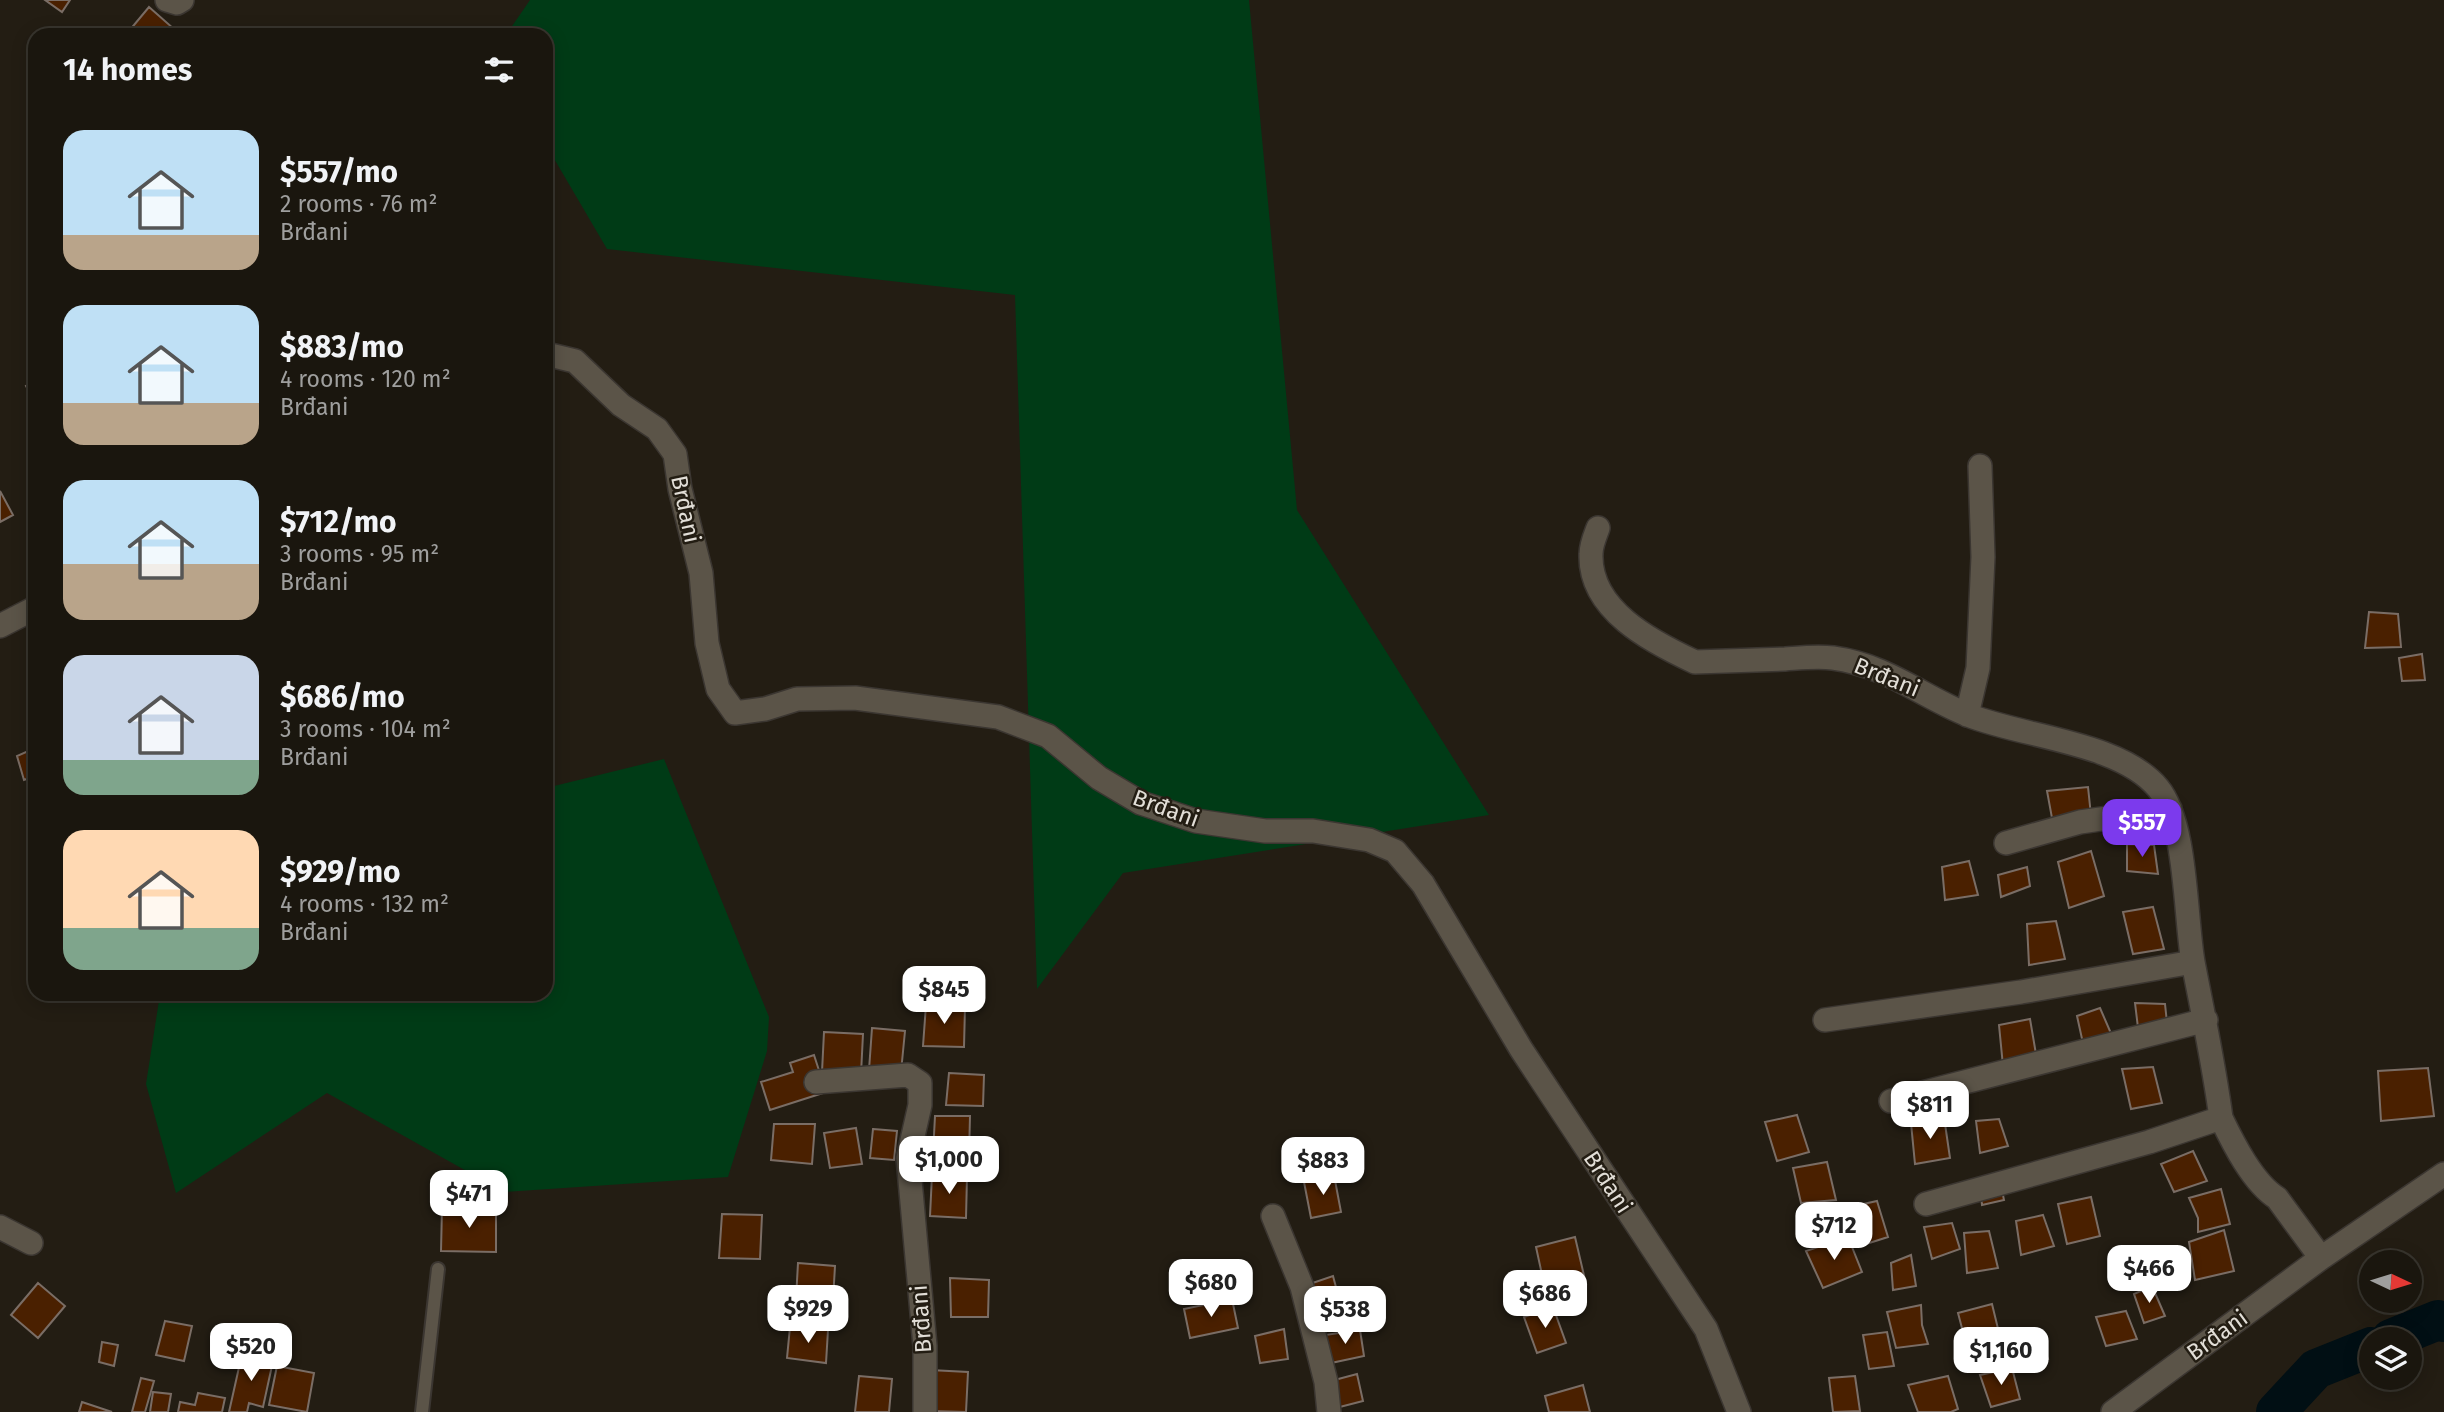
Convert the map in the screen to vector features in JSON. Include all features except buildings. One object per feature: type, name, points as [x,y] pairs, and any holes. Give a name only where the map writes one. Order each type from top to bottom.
[{"type":"street","points":[[167,0],[177,3],[182,0]]},
{"type":"street","name":"Brđani","points":[[553,356],[575,361],[621,405],[657,429],[675,454],[680,489],[701,573],[708,643],[718,689],[735,713],[765,709],[797,699],[855,698],[998,717],[1048,736],[1099,778],[1141,803],[1196,821],[1265,831],[1313,831],[1369,840],[1395,851],[1423,884],[1521,1049],[1706,1329],[1739,1412]]},
{"type":"street","points":[[1967,715],[1978,668],[1983,557],[1980,466]]},
{"type":"street","name":"Brđani","points":[[1598,528],[1591,552],[1593,579],[1610,606],[1638,631],[1677,654],[1695,662],[1830,658],[1864,664],[1904,681],[1967,715],[2107,755],[2138,770],[2159,788],[2170,809],[2183,862],[2186,916],[2221,1118],[2249,1166],[2269,1193],[2277,1198],[2321,1258]]},
{"type":"street","points":[[0,626],[28,612]]},
{"type":"street","points":[[2006,843],[2080,822],[2170,809]]},
{"type":"street","points":[[1825,1020],[2021,992],[2193,962]]},
{"type":"street","points":[[1891,1101],[2206,1020]]},
{"type":"street","name":"Brđani","points":[[816,1082],[908,1075],[920,1083],[920,1105],[908,1158],[925,1346],[925,1412]]},
{"type":"street","points":[[1926,1204],[2124,1150],[2221,1118]]},
{"type":"street","name":"Brđani","points":[[2113,1412],[2321,1258],[2444,1174]]},
{"type":"street","points":[[1273,1216],[1302,1287],[1326,1382],[1329,1412]]},
{"type":"street","points":[[0,1227],[31,1243]]},
{"type":"lane","points":[[422,1412],[438,1269]]},
{"type":"green space","points":[[530,0],[1249,0],[1297,510],[1489,815],[1123,873],[1037,989],[1015,295],[607,249],[553,157],[553,28],[511,28]]},
{"type":"green space","points":[[664,759],[769,1017],[767,1051],[728,1177],[504,1192],[327,1093],[176,1193],[146,1084],[159,1001],[553,1001],[553,786]]},
{"type":"waterway","points":[[2421,1327],[2438,1320],[2444,1322]]},
{"type":"waterway","points":[[2276,1412],[2316,1369],[2359,1352]]}]
